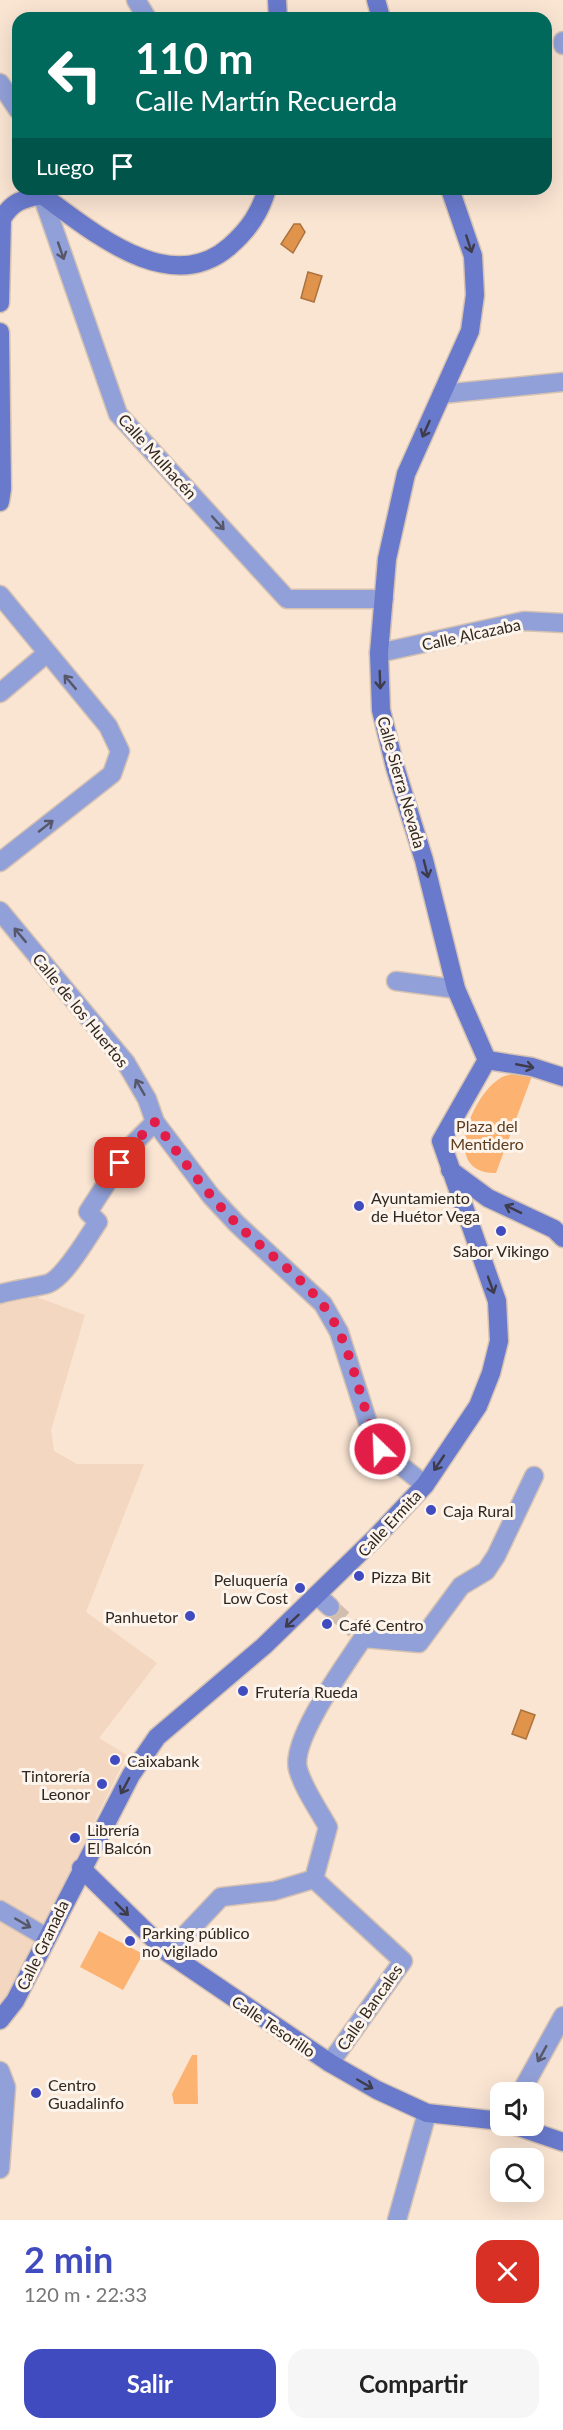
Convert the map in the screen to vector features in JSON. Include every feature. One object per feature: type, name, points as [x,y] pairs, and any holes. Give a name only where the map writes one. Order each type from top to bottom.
[{"type":"street","points":[[136,0],[149,12]]},
{"type":"street","points":[[0,83],[12,101]]},
{"type":"street","points":[[0,303],[3,219],[9,207],[19,200],[33,195]]},
{"type":"street","name":"Calle Mulhacén","points":[[43,195],[118,414],[287,600],[384,599]]},
{"type":"street","points":[[46,195],[97,235],[127,252],[166,265],[198,264],[221,253],[245,232],[262,207],[262,195]]},
{"type":"street","name":"Calle Sierra Nevada","points":[[452,195],[473,256],[475,295],[470,331],[406,474],[387,559],[379,653],[381,710],[395,767],[424,860],[456,989],[487,1060]]},
{"type":"street","points":[[0,332],[0,502]]},
{"type":"street","points":[[442,394],[563,382]]},
{"type":"street","points":[[0,595],[46,654],[108,726],[120,751],[112,774],[0,862]]},
{"type":"street","name":"Calle Alcazaba","points":[[379,653],[524,621],[563,623]]},
{"type":"street","points":[[0,693],[46,654]]},
{"type":"street","name":"Calle de los Huertos","points":[[0,911],[126,1063],[147,1099],[155,1122],[211,1196],[237,1224],[322,1304],[339,1332],[368,1423],[380,1449],[425,1485]]},
{"type":"street","points":[[396,981],[456,989]]},
{"type":"street","points":[[487,1060],[532,1067],[563,1077]]},
{"type":"street","name":"Calle Ermita","points":[[81,1868],[131,1774],[157,1737],[324,1602],[425,1485],[478,1406],[491,1373],[499,1341],[497,1301],[441,1140],[487,1060]]},
{"type":"street","points":[[0,1294],[23,1286],[48,1284],[58,1278],[98,1222],[88,1212],[130,1147],[155,1122]]},
{"type":"street","points":[[450,1170],[488,1198],[554,1229],[563,1238]]},
{"type":"street","points":[[468,1219],[474,1207],[488,1198]]},
{"type":"street","points":[[168,1953],[221,1897],[274,1892],[314,1879],[328,1827],[297,1769],[297,1751],[319,1705],[359,1634],[420,1642],[461,1586],[486,1571],[496,1556],[534,1476]]},
{"type":"street","name":"Calle Granada","points":[[0,2020],[15,2001],[81,1868]]},
{"type":"street","name":"Calle Tesorillo","points":[[81,1868],[168,1953],[330,2063],[377,2090],[428,2113],[490,2120]]},
{"type":"street","name":"Calle Bancales","points":[[314,1879],[403,1961],[330,2063]]},
{"type":"street","points":[[0,1910],[46,1936]]},
{"type":"street","points":[[527,2082],[563,2016]]},
{"type":"street","points":[[0,2071],[6,2087],[0,2169]]},
{"type":"street","points":[[398,2220],[428,2113]]},
{"type":"street","points":[[544,2136],[563,2142]]},
{"type":"shaded area","points":[[294,224],[300,224],[305,232],[293,253],[281,244]]},
{"type":"shaded area","points":[[308,272],[322,276],[314,302],[301,298]]},
{"type":"shaded area","points":[[26,1293],[85,1315],[51,1430],[54,1451],[77,1464],[144,1464],[86,1612],[157,1663],[99,1738],[127,1755],[0,2013],[0,1303]]},
{"type":"shaded area","points":[[521,1710],[535,1715],[526,1739],[512,1734]]},
{"type":"green space","name":"Plaza del Mentidero","points":[[522,1073],[532,1076],[496,1173],[479,1170],[469,1161],[465,1148],[471,1116],[479,1101],[499,1079],[507,1075]]},
{"type":"green space","points":[[99,1931],[143,1954],[123,1990],[80,1967]]},
{"type":"green space","points":[[192,2055],[197,2055],[198,2104],[174,2104],[172,2094]]},
{"type":"tunnel","points":[[330,1607],[355,1630]]},
{"type":"place","name":"Ayuntamiento de Huétor Vega","points":[[359,1206]]},
{"type":"place","name":"Sabor Vikingo","points":[[501,1231]]},
{"type":"place","name":"Caja Rural","points":[[431,1510]]},
{"type":"place","name":"Pizza Bit","points":[[359,1576]]},
{"type":"place","name":"Peluquería Low Cost","points":[[300,1588]]},
{"type":"place","name":"Panhuetor","points":[[190,1616]]},
{"type":"place","name":"Café Centro","points":[[327,1624]]},
{"type":"place","name":"Frutería Rueda","points":[[243,1691]]},
{"type":"place","name":"Caixabank","points":[[115,1760]]},
{"type":"place","name":"Tintorería Leonor","points":[[102,1784]]},
{"type":"place","name":"Librería El Balcón","points":[[75,1838]]},
{"type":"place","name":"Parking público no vigilado","points":[[130,1941]]},
{"type":"place","name":"Centro Guadalinfo","points":[[36,2093]]},
{"type":"route","points":[[120,1163],[130,1147],[155,1122],[211,1196],[237,1224],[322,1304],[339,1332],[368,1423],[380,1449]]}]
